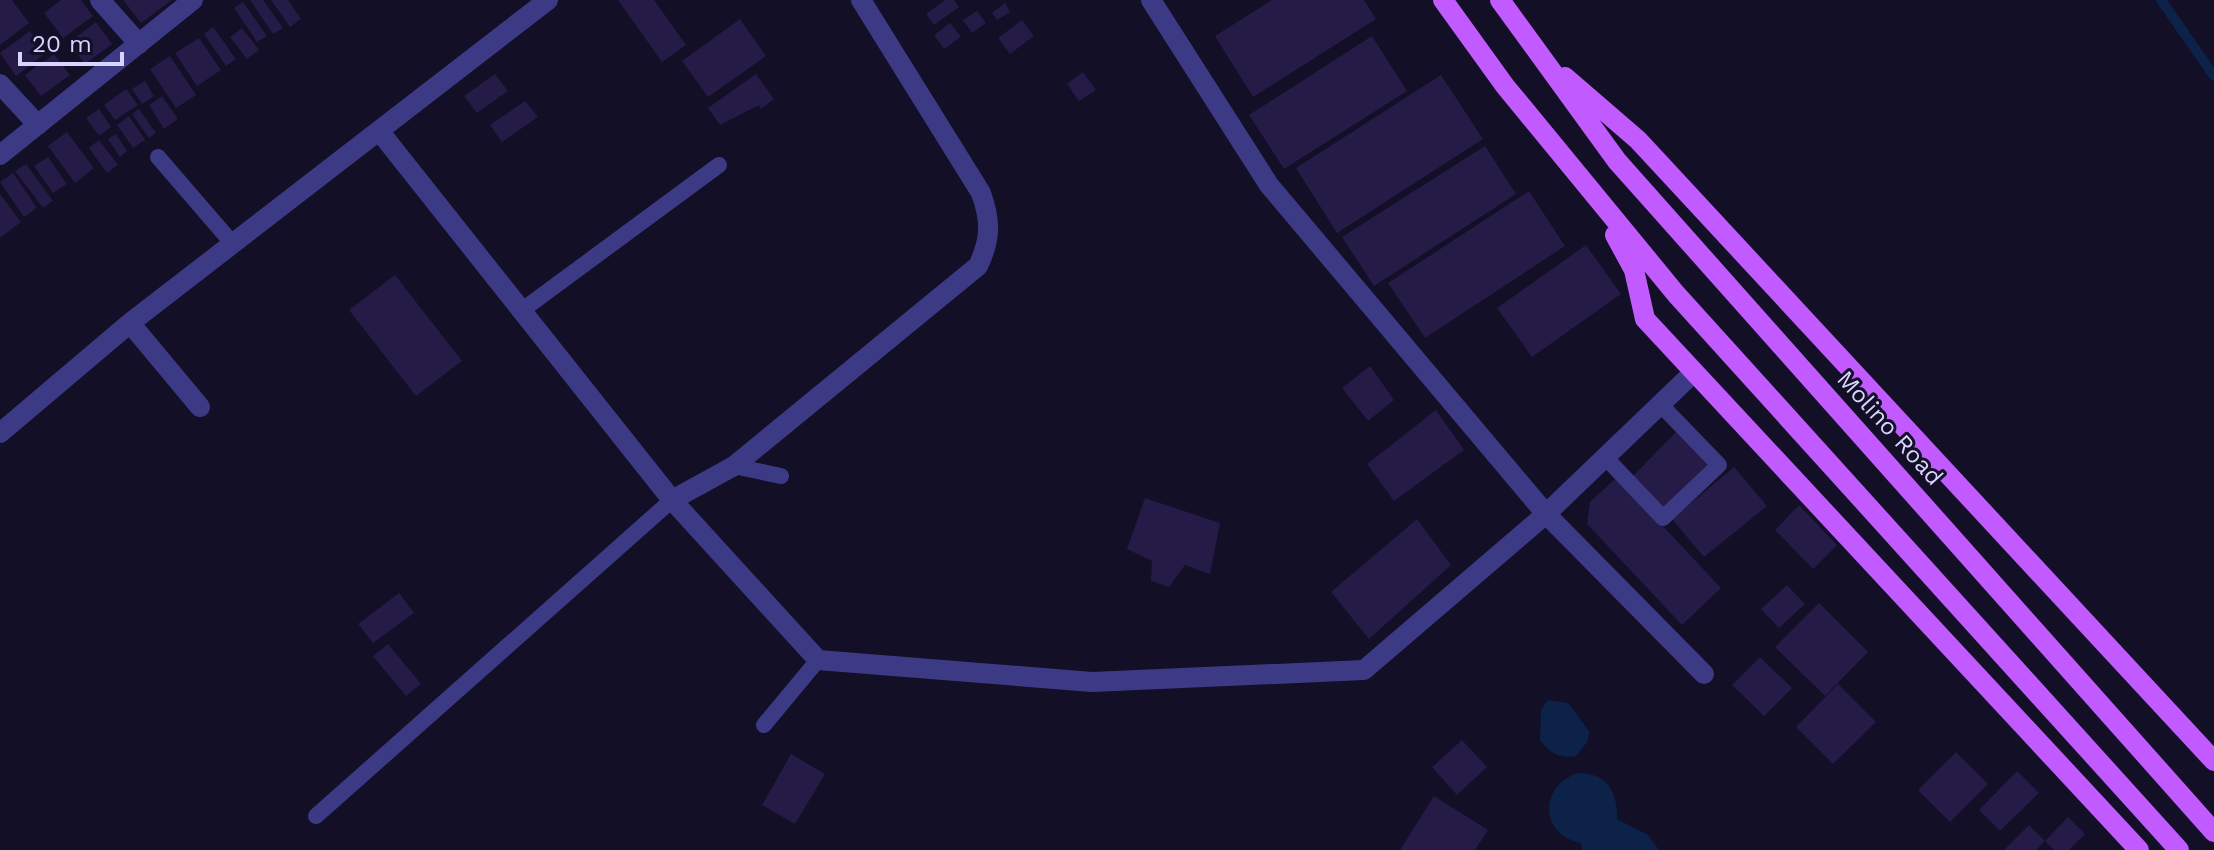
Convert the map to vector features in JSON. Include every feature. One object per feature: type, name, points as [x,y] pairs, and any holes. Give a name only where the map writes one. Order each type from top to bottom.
[{"type":"main road","points":[[1443,0],[1497,76],[1676,294],[2179,850]]},
{"type":"main road","name":"Molino Road","points":[[1500,0],[1617,161],[2214,832]]},
{"type":"main road","name":"Molino Road","points":[[1535,51],[1638,140],[2214,761]]},
{"type":"main road","points":[[1587,186],[1634,270],[1645,319],[2139,850]]},
{"type":"street","points":[[100,0],[139,44]]},
{"type":"street","points":[[0,155],[193,0]]},
{"type":"street","points":[[0,433],[130,323],[548,0]]},
{"type":"street","points":[[672,500],[734,466],[978,266],[989,242],[989,216],[981,193],[861,0]]},
{"type":"street","points":[[1151,0],[1269,185],[1546,514],[1704,674]]},
{"type":"street","points":[[0,84],[38,125]]},
{"type":"street","points":[[380,132],[672,500],[818,660],[1092,682],[1364,670],[1546,514],[1693,373]]},
{"type":"street","points":[[130,323],[200,407]]},
{"type":"lane","points":[[158,157],[233,244]]},
{"type":"lane","points":[[521,311],[719,165]]},
{"type":"lane","points":[[1605,457],[1663,518],[1719,465],[1660,404]]},
{"type":"lane","points":[[734,466],[781,476]]},
{"type":"lane","points":[[316,816],[672,500]]},
{"type":"lane","points":[[764,725],[818,660]]},
{"type":"water","points":[[1548,700],[1568,703],[1589,731],[1588,741],[1576,756],[1556,754],[1540,740],[1541,710]]},
{"type":"water","points":[[1578,773],[1603,780],[1613,793],[1617,819],[1648,835],[1659,850],[1582,850],[1581,843],[1557,831],[1551,821],[1551,799],[1565,779]]},
{"type":"building","points":[[0,0],[12,0],[29,23],[0,45]]},
{"type":"building","points":[[61,0],[81,0],[93,16],[63,38],[44,13]]},
{"type":"building","points":[[123,0],[172,0],[141,23]]},
{"type":"building","points":[[250,0],[263,0],[283,28],[273,34]]},
{"type":"building","points":[[271,0],[288,0],[301,19],[290,27]]},
{"type":"building","points":[[618,0],[654,0],[686,45],[662,62]]},
{"type":"building","points":[[945,0],[954,0],[959,7],[934,25],[926,14]]},
{"type":"building","points":[[1272,0],[1364,0],[1376,19],[1253,97],[1215,36]]},
{"type":"building","points":[[243,2],[267,36],[257,42],[234,8]]},
{"type":"building","points":[[1005,3],[1010,12],[997,20],[992,13]]},
{"type":"building","points":[[977,11],[986,23],[972,33],[963,20]]},
{"type":"building","points":[[740,19],[766,56],[708,97],[682,61]]},
{"type":"building","points":[[1022,20],[1034,36],[1010,54],[998,38]]},
{"type":"building","points":[[96,22],[112,44],[85,64],[68,43]]},
{"type":"building","points":[[950,23],[961,37],[944,49],[934,35]]},
{"type":"building","points":[[213,27],[236,59],[226,66],[204,34]]},
{"type":"building","points":[[242,28],[259,50],[247,59],[230,37]]},
{"type":"building","points":[[30,31],[46,53],[16,76],[0,53]]},
{"type":"building","points":[[1372,36],[1407,91],[1284,169],[1249,115]]},
{"type":"building","points":[[199,38],[221,70],[197,86],[175,53]]},
{"type":"building","points":[[54,54],[70,75],[41,96],[25,75]]},
{"type":"building","points":[[170,56],[196,95],[176,108],[150,69]]},
{"type":"building","points":[[1083,72],[1096,90],[1079,101],[1067,84]]},
{"type":"building","points":[[495,74],[508,91],[477,113],[464,96]]},
{"type":"building","points":[[756,74],[774,99],[761,109],[759,105],[720,125],[708,108]]},
{"type":"building","points":[[1441,75],[1483,139],[1337,233],[1296,168]]},
{"type":"building","points":[[145,81],[154,96],[142,104],[132,89]]},
{"type":"building","points":[[126,89],[138,105],[115,120],[104,105]]},
{"type":"building","points":[[162,96],[178,119],[164,129],[149,105]]},
{"type":"building","points":[[525,101],[538,117],[502,142],[490,125]]},
{"type":"building","points":[[99,109],[111,127],[99,136],[86,118]]},
{"type":"building","points":[[139,109],[156,133],[149,138],[132,114]]},
{"type":"building","points":[[129,116],[145,140],[133,148],[117,125]]},
{"type":"building","points":[[67,132],[94,168],[75,183],[48,146]]},
{"type":"building","points":[[116,134],[127,151],[120,157],[108,139]]},
{"type":"building","points":[[99,140],[118,165],[107,173],[89,148]]},
{"type":"building","points":[[1485,146],[1516,194],[1374,286],[1342,237]]},
{"type":"building","points":[[48,157],[67,184],[53,193],[34,166]]},
{"type":"building","points":[[26,164],[53,201],[43,208],[15,171]]},
{"type":"building","points":[[13,173],[37,208],[24,217],[0,182]]},
{"type":"building","points":[[1529,191],[1565,246],[1425,338],[1388,283]]},
{"type":"building","points":[[0,194],[21,222],[0,238]]},
{"type":"building","points":[[1586,245],[1621,294],[1532,357],[1497,308]]},
{"type":"building","points":[[395,275],[462,361],[416,396],[349,310]]},
{"type":"building","points":[[1370,366],[1394,400],[1368,421],[1342,388]]},
{"type":"building","points":[[1436,410],[1464,450],[1394,501],[1367,464]]},
{"type":"building","points":[[1677,431],[1710,463],[1663,510],[1631,478]]},
{"type":"building","points":[[1734,467],[1767,506],[1704,557],[1672,519]]},
{"type":"building","points":[[1617,477],[1721,588],[1682,625],[1587,524],[1590,502]]},
{"type":"building","points":[[1145,498],[1220,523],[1210,574],[1185,565],[1169,587],[1151,581],[1152,561],[1127,549]]},
{"type":"building","points":[[1799,505],[1837,545],[1813,569],[1775,530]]},
{"type":"building","points":[[1417,519],[1451,565],[1369,639],[1331,592]]},
{"type":"building","points":[[1787,585],[1805,604],[1779,628],[1761,609]]},
{"type":"building","points":[[399,593],[414,613],[373,643],[358,624]]},
{"type":"building","points":[[1819,603],[1868,652],[1825,696],[1775,647]]},
{"type":"building","points":[[388,644],[421,684],[406,696],[373,656]]},
{"type":"building","points":[[1760,657],[1792,688],[1764,716],[1732,685]]},
{"type":"building","points":[[1838,684],[1876,722],[1833,764],[1796,727]]},
{"type":"building","points":[[1462,740],[1487,767],[1457,795],[1432,767]]},
{"type":"building","points":[[1956,752],[1988,784],[1950,822],[1918,790]]},
{"type":"building","points":[[791,754],[825,774],[795,824],[762,805]]},
{"type":"building","points":[[2017,771],[2039,793],[2000,831],[1979,810]]},
{"type":"building","points":[[1434,796],[1488,830],[1475,850],[1400,850]]},
{"type":"building","points":[[2068,817],[2085,834],[2069,850],[2054,850],[2045,841]]},
{"type":"building","points":[[2029,825],[2045,841],[2036,850],[2004,850]]},
{"type":"waterway","points":[[2161,0],[2214,76]]}]
